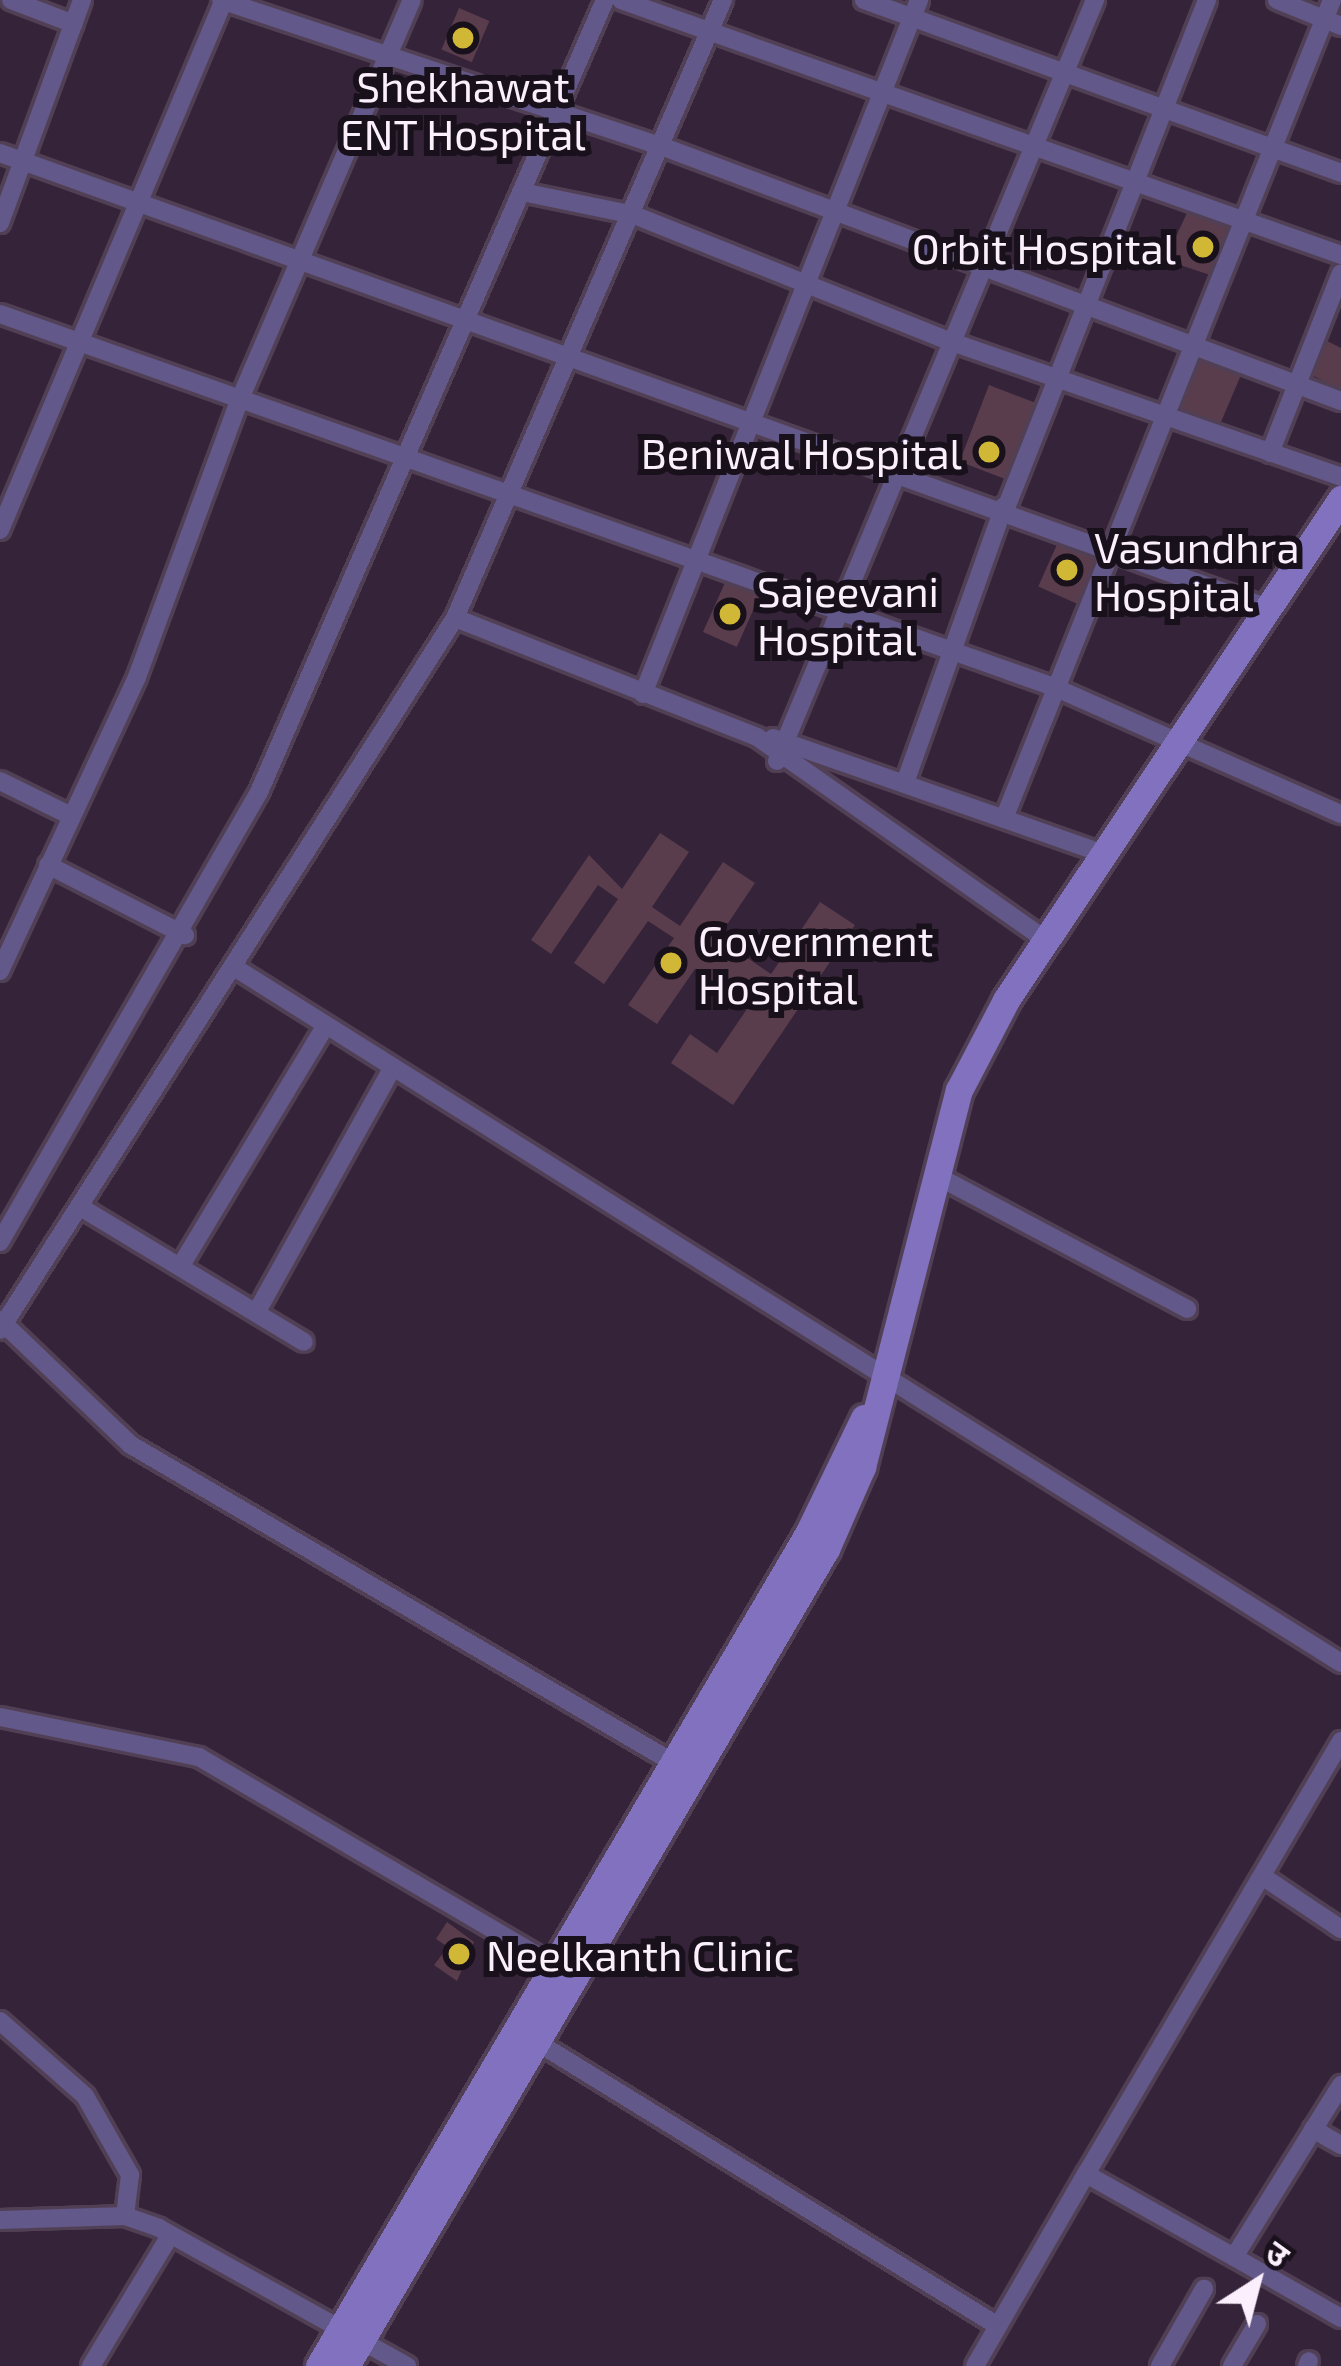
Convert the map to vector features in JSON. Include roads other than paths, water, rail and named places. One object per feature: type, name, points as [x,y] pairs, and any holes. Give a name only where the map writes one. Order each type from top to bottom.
[{"type":"street","points":[[11,0],[74,24]]},
{"type":"street","points":[[0,223],[82,0]]},
{"type":"street","points":[[0,530],[74,340],[223,0],[554,116],[661,146],[975,270],[1189,340],[1341,401]]},
{"type":"street","points":[[0,971],[137,677],[239,399],[412,0]]},
{"type":"street","points":[[0,1242],[185,935],[405,458],[605,0]]},
{"type":"street","points":[[621,0],[880,84],[1341,255]]},
{"type":"street","points":[[667,1759],[131,1445],[1,1325],[237,969],[454,618],[575,358],[723,0]]},
{"type":"street","points":[[864,0],[915,8],[1341,173]]},
{"type":"street","points":[[777,761],[832,608],[1094,0]]},
{"type":"street","points":[[906,780],[1005,507],[1207,0]]},
{"type":"street","points":[[1277,0],[1332,23]]},
{"type":"street","points":[[1005,816],[1189,340],[1249,218],[1272,147],[1332,23],[1332,0]]},
{"type":"street","points":[[644,694],[690,558],[880,84],[915,8]]},
{"type":"street","points":[[0,153],[1005,507],[1268,608]]},
{"type":"street","points":[[522,192],[634,215],[799,285],[946,340],[1341,477]]},
{"type":"street","points":[[1270,453],[1341,273]]},
{"type":"street","points":[[0,314],[1054,687],[1182,737],[1341,814]]},
{"type":"street","points":[[319,2366],[353,2330],[826,1549],[884,1384],[959,1090],[1047,941],[1341,500]]},
{"type":"street","points":[[454,618],[757,737],[784,739],[1107,854]]},
{"type":"street","points":[[757,737],[777,761],[1047,941]]},
{"type":"street","points":[[0,781],[71,816]]},
{"type":"street","points":[[48,866],[185,935]]},
{"type":"street","points":[[237,969],[390,1072],[884,1384],[1341,1664]]},
{"type":"street","points":[[179,1268],[324,1028]]},
{"type":"street","points":[[256,1313],[390,1072]]},
{"type":"street","points":[[939,1177],[1186,1309]]},
{"type":"street","points":[[82,1208],[304,1342]]},
{"type":"street","points":[[346,2366],[353,2330],[550,1963],[667,1759],[808,1534],[884,1384]]},
{"type":"street","points":[[0,1718],[199,1756],[550,1963]]},
{"type":"street","points":[[975,2366],[1341,1741]]},
{"type":"street","points":[[1262,1876],[1341,1929]]},
{"type":"street","points":[[0,2021],[85,2096],[130,2175],[125,2216]]},
{"type":"street","points":[[532,2038],[998,2326]]},
{"type":"street","points":[[1234,2257],[1341,2084]]},
{"type":"street","points":[[1313,2129],[1341,2145]]},
{"type":"street","points":[[1086,2174],[1341,2318]]},
{"type":"street","points":[[0,2220],[125,2216],[353,2330],[407,2366]]},
{"type":"street","points":[[91,2366],[168,2239]]},
{"type":"street","points":[[1160,2366],[1204,2289]]},
{"type":"street","points":[[1232,2366],[1257,2324]]},
{"type":"place","name":"Shekhawat ENT Hospital","points":[[463,38]]},
{"type":"place","name":"Orbit Hospital","points":[[1203,247]]},
{"type":"place","name":"Beniwal Hospital","points":[[989,452]]},
{"type":"place","name":"Vasundhra Hospital","points":[[1067,570]]},
{"type":"place","name":"Sajeevani Hospital","points":[[730,614]]},
{"type":"place","name":"Government Hospital","points":[[671,963]]},
{"type":"place","name":"Neelkanth Clinic","points":[[459,1954]]}]
